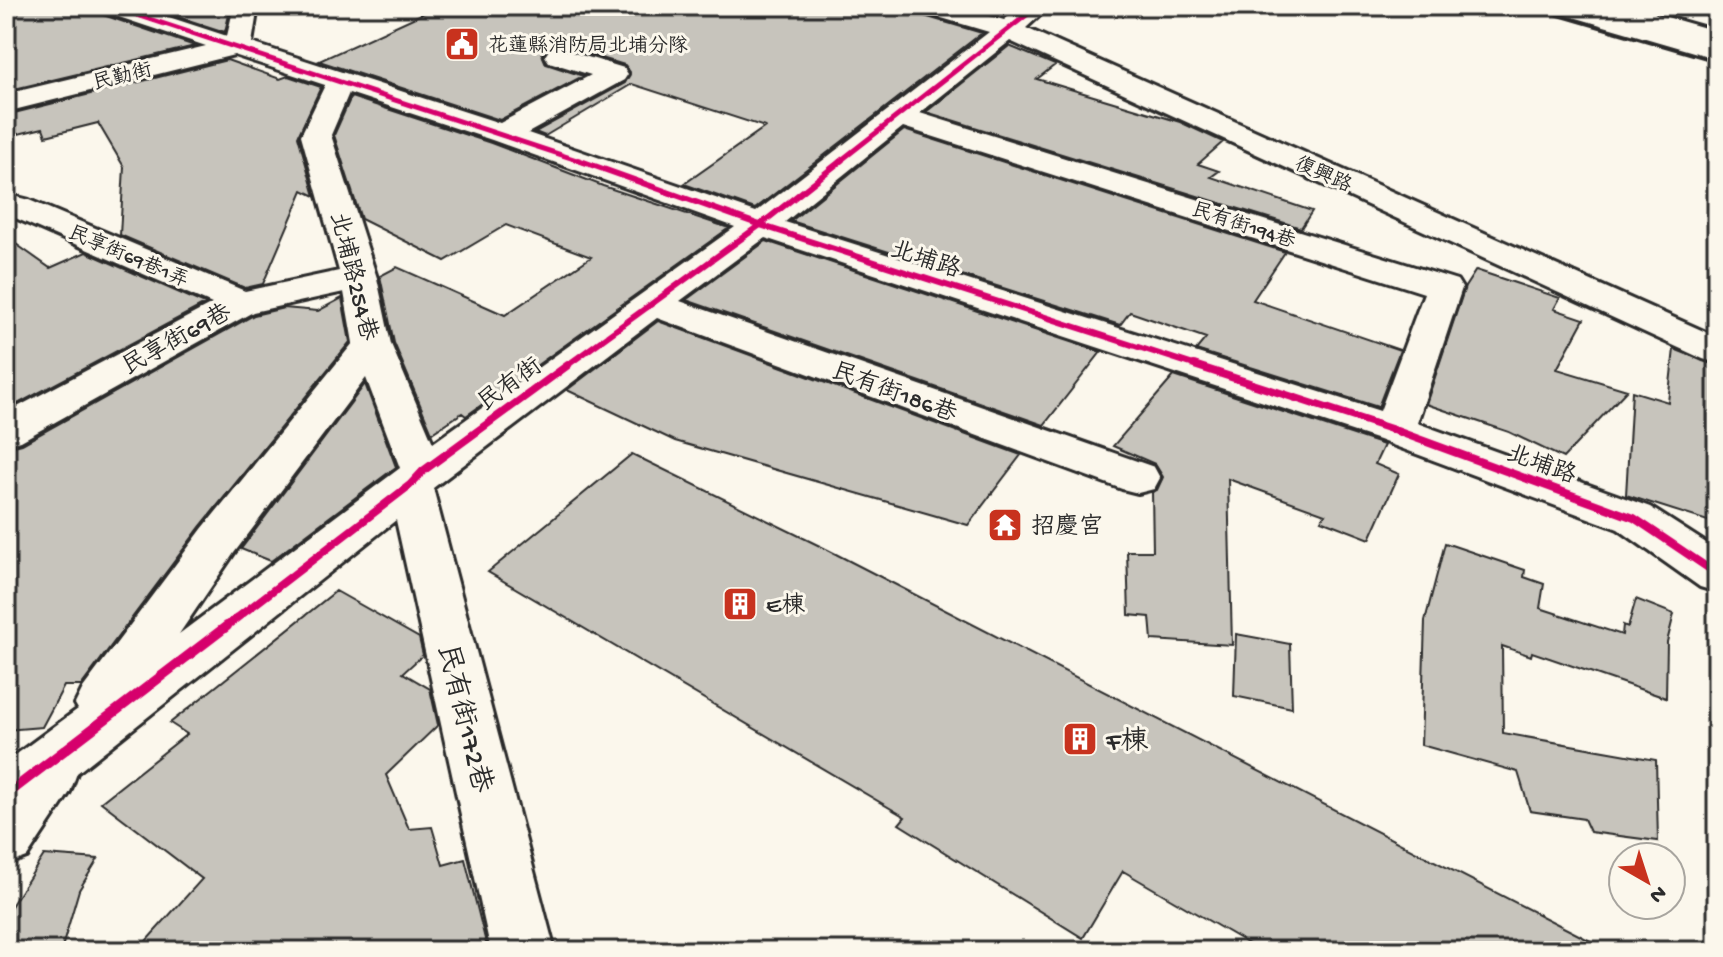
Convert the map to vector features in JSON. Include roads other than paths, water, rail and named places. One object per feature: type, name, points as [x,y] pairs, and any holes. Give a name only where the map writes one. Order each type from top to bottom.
[{"type":"street","name":"北埔路","points":[[110,6],[503,134],[760,225],[1394,430],[1634,518],[1717,574]]},
{"type":"street","points":[[238,46],[246,6]]},
{"type":"street","name":"復興路","points":[[927,6],[1006,29],[1717,351]]},
{"type":"street","name":"民有街","points":[[6,795],[417,478],[760,225],[1038,6]]},
{"type":"street","points":[[1666,6],[1717,20]]},
{"type":"street","name":"民勤街","points":[[6,103],[238,46]]},
{"type":"street","points":[[503,134],[614,74],[558,56]]},
{"type":"street","name":"北埔路254巷","points":[[341,81],[316,135],[359,278],[372,344],[417,478]]},
{"type":"street","name":"民有街194巷","points":[[899,116],[1444,288],[1394,430]]},
{"type":"street","name":"民享街69巷1弄","points":[[17,207],[241,303]]},
{"type":"street","name":"民享街69巷","points":[[6,431],[241,303],[359,278]]},
{"type":"street","name":"民有街186巷","points":[[653,304],[1138,478]]},
{"type":"street","points":[[6,838],[218,541],[372,344]]},
{"type":"street","name":"民有街172巷","points":[[417,478],[523,951]]},
{"type":"street","points":[[1634,518],[1717,537]]},
{"type":"railway","points":[[1528,6],[1717,61]]},
{"type":"place","name":"花蓮縣消防局北埔分隊","points":[[462,44]]},
{"type":"place","name":"招慶宮","points":[[1005,525]]},
{"type":"place","name":"E棟","points":[[740,604]]},
{"type":"place","name":"F棟","points":[[1080,739]]}]
